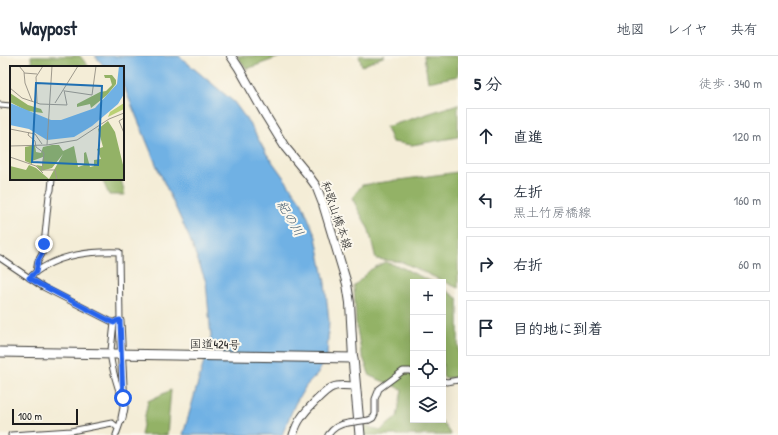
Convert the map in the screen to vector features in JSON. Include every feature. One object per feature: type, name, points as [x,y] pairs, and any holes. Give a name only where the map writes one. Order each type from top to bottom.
[{"type":"highway","name":"国道424号","points":[[0,352],[353,358]]},
{"type":"highway","points":[[353,358],[360,435]]},
{"type":"main road","name":"和歌山橋本線","points":[[231,56],[282,142],[316,186],[323,204],[347,284],[350,303],[353,358]]},
{"type":"street","points":[[0,105],[10,106]]},
{"type":"street","points":[[36,272],[44,244],[52,180]]},
{"type":"street","points":[[29,278],[42,268],[68,257],[96,252],[119,252],[117,322],[111,350]]},
{"type":"street","points":[[0,258],[43,286],[117,322],[126,354],[123,398],[124,408],[116,435]]},
{"type":"street","points":[[111,359],[112,371],[123,398]]},
{"type":"street","points":[[328,435],[336,427],[342,424],[369,420],[372,418],[375,414],[375,399],[379,388],[403,371],[410,371]]},
{"type":"street","points":[[446,382],[458,380]]},
{"type":"street","points":[[293,435],[296,426],[302,417],[327,390],[333,387],[355,386]]},
{"type":"street","points":[[119,435],[122,426],[122,418]]},
{"type":"street","points":[[11,435],[70,431],[112,423],[118,428]]},
{"type":"green space","points":[[31,56],[80,56],[88,66],[32,66]]},
{"type":"green space","points":[[237,56],[282,56],[247,69]]},
{"type":"green space","points":[[359,56],[385,56],[362,66]]},
{"type":"green space","points":[[424,56],[458,56],[458,76],[428,82]]},
{"type":"green space","points":[[458,104],[458,137],[412,145],[392,142],[386,127]]},
{"type":"green space","points":[[458,172],[458,288],[446,282],[446,279],[439,279],[402,262],[376,259],[369,230],[352,198],[362,185]]},
{"type":"green space","points":[[102,180],[121,180],[125,195],[109,195]]},
{"type":"green space","points":[[385,262],[401,267],[426,279],[410,279],[410,423],[443,423],[451,435],[364,435],[362,424],[380,431],[397,417],[402,389],[370,376],[361,352],[356,323],[354,286],[370,270]]},
{"type":"green space","points":[[446,290],[458,299],[458,377],[447,378]]},
{"type":"green space","points":[[171,390],[167,435],[141,435],[148,401]]},
{"type":"water","name":"紀の川","points":[[95,56],[179,56],[234,102],[250,124],[266,153],[302,203],[316,237],[325,283],[329,321],[327,357],[317,375],[306,386],[295,404],[282,435],[183,435],[211,337],[206,282],[189,237],[158,169],[124,88],[124,66],[104,66]]},
{"type":"route","points":[[44,244],[36,272],[29,278],[114,323],[120,320],[123,398]]}]
